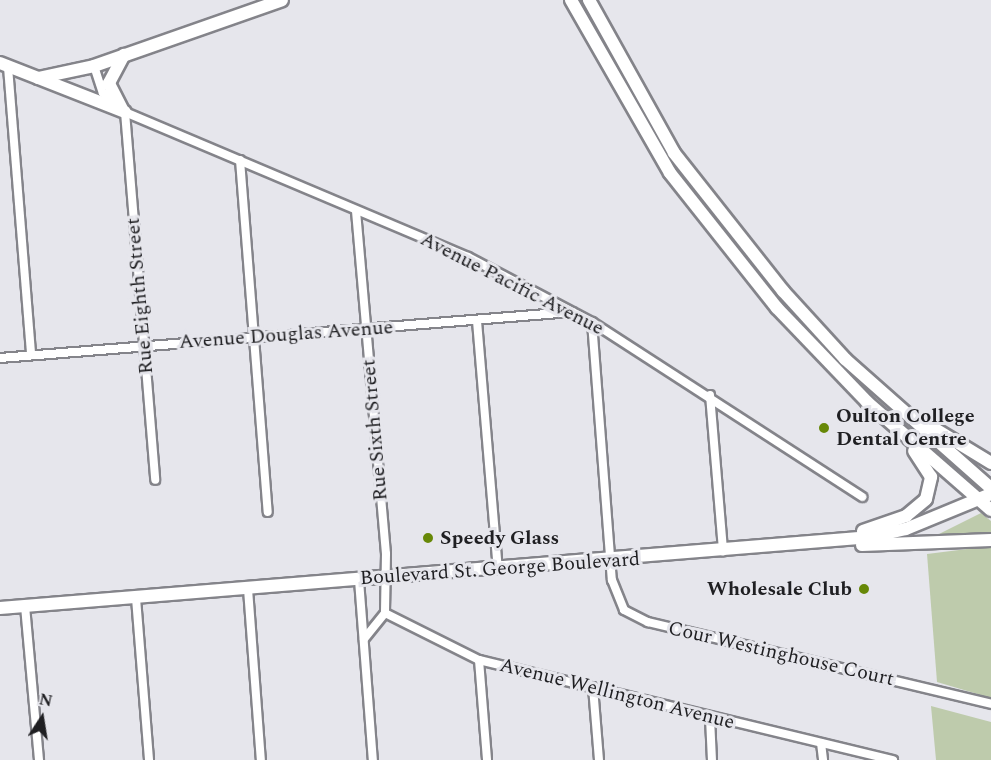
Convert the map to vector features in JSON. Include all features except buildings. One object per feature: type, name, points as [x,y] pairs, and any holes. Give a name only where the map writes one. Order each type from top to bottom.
[{"type":"main road","points":[[38,78],[94,66],[282,0]]},
{"type":"main road","points":[[569,0],[583,20],[670,173],[777,309],[896,429],[991,510]]},
{"type":"main road","points":[[590,0],[674,153],[803,314],[859,372],[991,488]]},
{"type":"main road","points":[[124,55],[109,83],[112,97],[125,112]]},
{"type":"main road","points":[[4,65],[125,112]]},
{"type":"main road","points":[[859,372],[964,450],[991,463]]},
{"type":"main road","points":[[786,545],[876,528],[920,506],[930,490],[929,471],[896,429]]},
{"type":"main road","name":"Boulevard St. George Boulevard","points":[[0,608],[611,561],[895,533],[991,494]]},
{"type":"main road","points":[[786,545],[991,540]]},
{"type":"street","points":[[4,65],[32,355]]},
{"type":"street","name":"Avenue Pacific Avenue","points":[[94,66],[103,93],[125,112],[468,257],[592,322],[710,395],[862,497]]},
{"type":"street","name":"Rue Eighth Street","points":[[125,112],[155,480]]},
{"type":"street","points":[[240,160],[268,512]]},
{"type":"street","name":"Rue Sixth Street","points":[[356,211],[386,578]]},
{"type":"street","name":"Avenue Douglas Avenue","points":[[0,358],[572,312]]},
{"type":"street","points":[[477,321],[498,569]]},
{"type":"street","name":"Cour Westinghouse Court","points":[[592,322],[611,561],[620,604],[640,620],[991,704]]},
{"type":"street","points":[[710,395],[723,551]]},
{"type":"street","points":[[364,642],[385,612],[386,578]]},
{"type":"street","points":[[359,580],[373,760]]},
{"type":"street","points":[[248,589],[261,760]]},
{"type":"street","points":[[136,598],[149,760]]},
{"type":"street","points":[[25,606],[39,760]]},
{"type":"street","name":"Avenue Wellington Avenue","points":[[385,612],[479,660],[710,718],[892,760]]},
{"type":"street","points":[[479,660],[487,760]]},
{"type":"street","points":[[593,687],[599,760]]},
{"type":"street","points":[[710,718],[712,760]]},
{"type":"street","points":[[821,743],[823,760]]},
{"type":"green space","points":[[981,513],[991,521],[991,535],[929,539]]},
{"type":"green space","points":[[991,546],[991,698],[937,682],[927,554]]},
{"type":"green space","points":[[931,706],[991,722],[991,760],[936,760]]},
{"type":"place","name":"Oulton College Dental Centre","points":[[824,428]]},
{"type":"place","name":"Speedy Glass","points":[[428,538]]},
{"type":"place","name":"Wholesale Club","points":[[864,589]]}]
